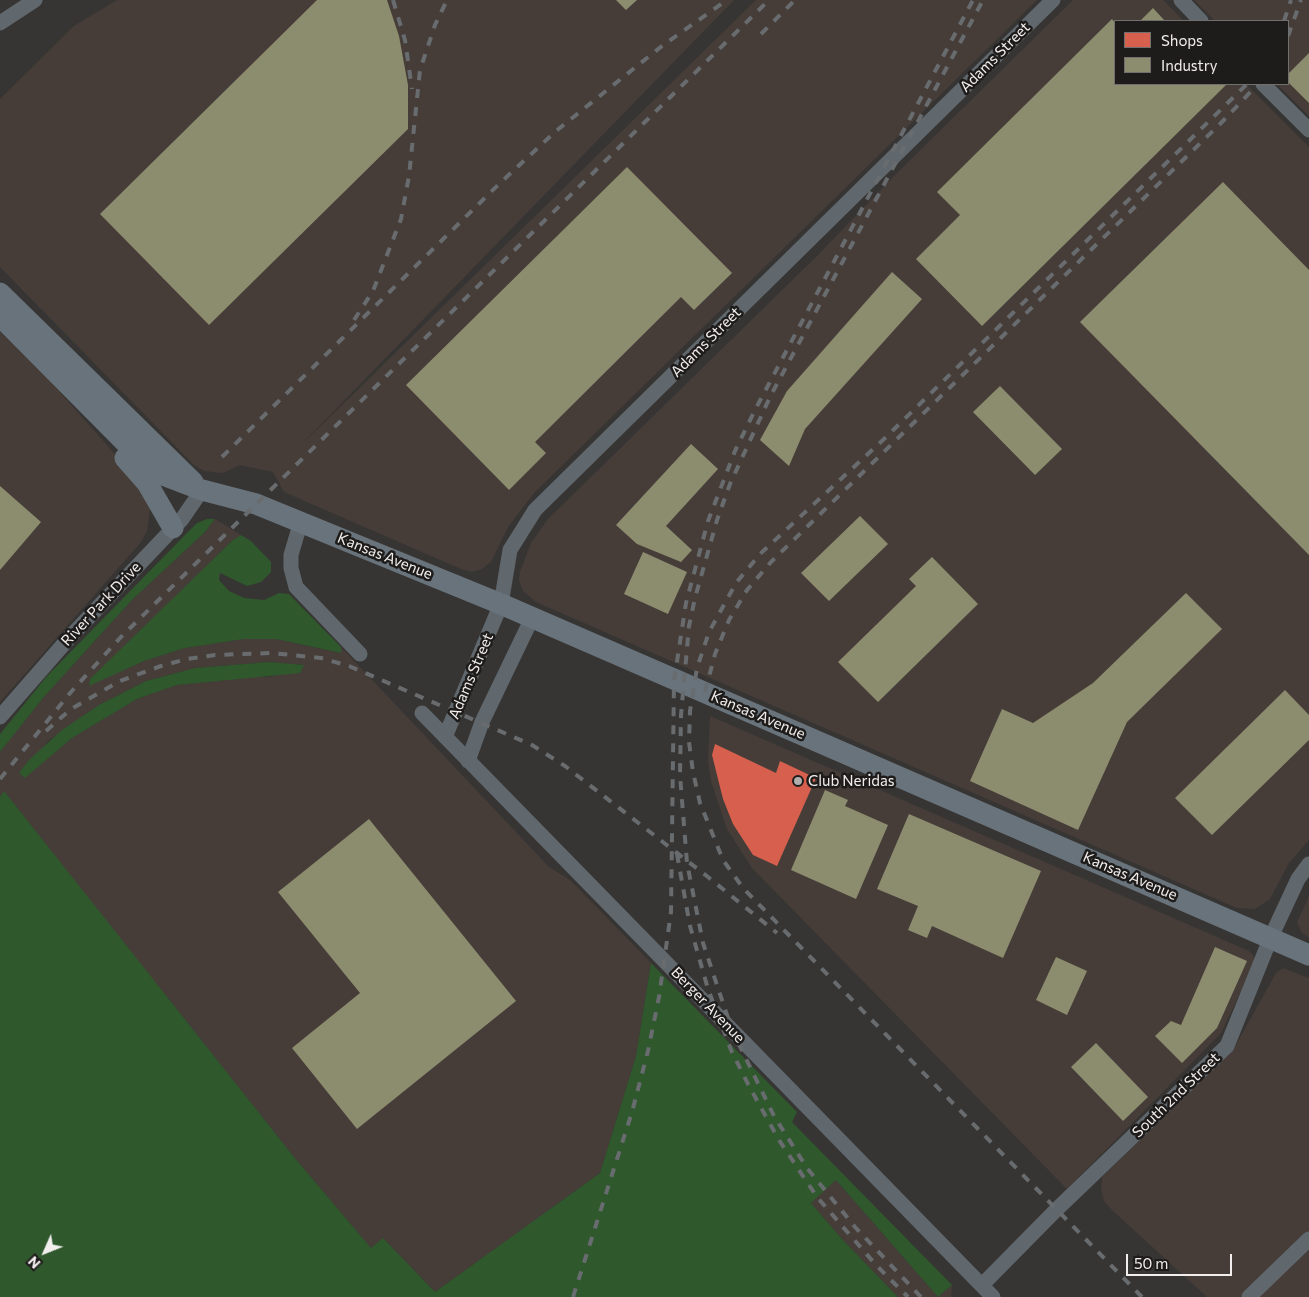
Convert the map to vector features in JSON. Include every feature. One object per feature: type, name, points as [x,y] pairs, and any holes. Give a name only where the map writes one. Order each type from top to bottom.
[{"type":"main road","name":"Kansas Avenue","points":[[0,294],[44,347],[65,381],[126,443],[160,474],[202,490],[249,501],[501,604],[1309,954]]},
{"type":"main road","name":"Kansas Avenue","points":[[0,316],[44,347],[202,490]]},
{"type":"main road","points":[[65,381],[95,422],[146,483],[173,528]]},
{"type":"street","points":[[0,24],[35,0]]},
{"type":"street","name":"Adams Street","points":[[446,738],[501,604],[510,550],[535,510],[1053,0]]},
{"type":"street","points":[[1181,0],[1200,20]]},
{"type":"street","points":[[1264,85],[1309,130]]},
{"type":"street","name":"River Park Drive","points":[[0,717],[69,638],[173,528],[202,490]]},
{"type":"street","points":[[301,522],[291,555],[291,568],[296,587],[360,654]]},
{"type":"street","name":"Adams Street","points":[[468,760],[482,722],[532,618]]},
{"type":"street","name":"Berger Avenue","points":[[422,713],[993,1297]]},
{"type":"street","name":"South 2nd Street","points":[[982,1286],[1056,1210],[1227,1046],[1271,937],[1298,879],[1309,864]]},
{"type":"street","points":[[1250,1297],[1309,1239]]},
{"type":"shaded area","points":[[117,0],[734,0],[296,450],[756,0],[1037,0],[534,493],[508,527],[491,562],[482,569],[472,572],[461,569],[284,492],[273,472],[240,465],[223,473],[204,471],[194,465],[0,267],[0,99],[74,26]]},
{"type":"shaded area","points":[[1073,0],[1163,0],[1183,20],[1114,20],[1114,85],[1247,85],[1309,147],[1309,840],[1289,863],[1270,899],[1255,909],[1237,908],[536,602],[523,591],[519,580],[520,572],[531,543],[548,519],[818,255],[897,173]]},
{"type":"shaded area","points":[[1194,0],[1309,0],[1309,116],[1278,85],[1289,85],[1289,20],[1214,20]]},
{"type":"shaded area","points":[[0,332],[49,380],[137,479],[150,508],[147,531],[141,542],[0,702]]},
{"type":"shaded area","points":[[215,519],[241,535],[233,540],[91,679],[89,685],[144,661],[185,648],[210,644],[244,639],[276,639],[340,653],[341,647],[549,867],[570,880],[651,963],[636,1056],[600,1173],[435,1292],[383,1238],[371,1248],[294,1157],[4,792],[0,797],[0,752],[14,733],[43,698],[132,600],[205,532]],"holes":[[[269,662],[304,665],[269,677],[249,677],[177,685],[137,699],[72,738],[25,777],[48,741],[99,705],[146,681],[195,668]]]},
{"type":"shaded area","points":[[710,716],[1249,951],[1253,955],[1255,962],[1221,1033],[1067,1189],[752,868],[727,829],[711,781],[708,761]]},
{"type":"shaded area","points":[[1309,896],[1309,938],[1302,933],[1297,922]]},
{"type":"shaded area","points":[[1283,968],[1309,978],[1309,1297],[1207,1297],[1104,1201],[1101,1190],[1102,1177],[1233,1050],[1276,973]]},
{"type":"shaded area","points":[[836,1180],[938,1297],[898,1297],[842,1239],[811,1203]]},
{"type":"shaded area","points":[[952,1285],[951,1297],[938,1297]]},
{"type":"green space","points":[[207,519],[215,519],[205,532],[132,600],[43,698],[0,752],[0,734],[47,676],[197,523]]},
{"type":"green space","points":[[241,535],[251,541],[271,562],[271,572],[261,582],[247,586],[220,573],[219,580],[229,591],[244,598],[264,600],[279,593],[289,594],[341,647],[341,653],[276,639],[244,639],[185,648],[144,661],[89,686],[90,679],[233,540]]},
{"type":"green space","points":[[269,662],[304,665],[300,673],[177,685],[137,699],[72,738],[25,778],[19,773],[29,760],[62,730],[99,705],[146,681],[195,668]]},
{"type":"green space","points":[[4,791],[294,1157],[371,1248],[383,1238],[435,1292],[600,1173],[636,1056],[651,963],[797,1112],[792,1122],[952,1285],[938,1297],[836,1180],[811,1203],[842,1239],[898,1297],[0,1297],[0,797]]},
{"type":"building: Shops","points":[[715,744],[776,773],[780,761],[816,778],[777,866],[753,855],[733,824],[723,799],[712,755]]},
{"type":"building: Industry","points":[[317,0],[387,0],[399,36],[408,85],[408,129],[209,325],[100,214]]},
{"type":"building: Industry","points":[[616,0],[637,0],[626,10]]},
{"type":"building: Industry","points":[[1153,8],[1164,20],[1141,20]]},
{"type":"building: Industry","points":[[1112,19],[1114,22],[1114,85],[1226,85],[982,326],[916,259],[960,215],[937,192]]},
{"type":"building: Industry","points":[[1309,53],[1309,103],[1289,83],[1289,73]]},
{"type":"building: Industry","points":[[627,167],[732,273],[694,310],[681,297],[535,442],[546,453],[509,490],[406,385]]},
{"type":"building: Industry","points":[[1223,182],[1309,270],[1309,555],[1080,322]]},
{"type":"building: Industry","points":[[892,272],[922,299],[805,429],[789,466],[760,440],[787,391]]},
{"type":"building: Industry","points":[[1000,386],[1062,449],[1035,475],[973,412]]},
{"type":"building: Industry","points":[[691,444],[718,469],[666,526],[692,550],[681,562],[637,544],[616,525]]},
{"type":"building: Industry","points":[[0,486],[41,522],[0,570]]},
{"type":"building: Industry","points":[[860,516],[888,544],[829,601],[801,573]]},
{"type":"building: Industry","points":[[643,552],[687,572],[668,614],[624,594]]},
{"type":"building: Industry","points":[[932,557],[978,604],[878,702],[838,662],[916,586],[909,579]]},
{"type":"building: Industry","points":[[1186,593],[1222,629],[1127,722],[1078,830],[970,781],[1002,709],[1033,723],[1093,683]]},
{"type":"building: Industry","points":[[1285,690],[1309,715],[1309,740],[1212,835],[1175,798]]},
{"type":"building: Industry","points":[[825,790],[848,800],[845,806],[888,825],[856,899],[791,870]]},
{"type":"building: Industry","points":[[909,814],[1041,871],[1003,958],[932,926],[927,938],[908,930],[918,906],[877,889]]},
{"type":"building: Industry","points":[[369,819],[516,1001],[357,1129],[292,1048],[360,993],[278,892]]},
{"type":"building: Industry","points":[[1215,947],[1247,961],[1217,1028],[1182,1063],[1155,1036],[1171,1021],[1181,1025]]},
{"type":"building: Industry","points":[[1056,957],[1087,971],[1067,1015],[1036,1000]]},
{"type":"building: Industry","points":[[1096,1043],[1148,1097],[1123,1121],[1071,1067]]},
{"type":"railway","points":[[393,0],[405,40],[412,89]]},
{"type":"railway","points":[[354,320],[373,291],[401,219],[409,176],[420,70],[435,25],[447,0]]},
{"type":"railway","points":[[222,457],[499,184],[556,131],[662,46],[727,0]]},
{"type":"railway","points":[[0,779],[71,692],[120,638],[769,0]]},
{"type":"railway","points":[[761,34],[795,0]]},
{"type":"railway","points":[[573,1297],[632,1112],[648,1051],[659,997],[671,912],[674,681],[686,603],[708,521],[735,451],[755,410],[973,0]]},
{"type":"railway","points":[[921,1297],[855,1227],[807,1168],[774,1116],[732,1030],[703,943],[687,863],[680,775],[681,715],[689,626],[717,520],[730,484],[770,397],[983,0]]},
{"type":"railway","points":[[1284,20],[1291,0]]},
{"type":"railway","points":[[1289,33],[1301,0]]},
{"type":"railway","points":[[1142,1297],[743,888],[723,860],[700,803],[689,742],[690,711],[697,668],[709,632],[736,583],[760,554],[884,439],[1246,85]]},
{"type":"railway","points":[[705,692],[715,654],[729,620],[747,590],[771,562],[1221,123],[1257,85]]},
{"type":"railway","points":[[46,731],[71,709],[120,681],[187,659],[215,655],[272,653],[321,658],[349,666],[532,745],[565,766],[777,933]]},
{"type":"railway","points":[[677,854],[690,926],[708,989],[731,1050],[749,1086],[779,1140],[817,1197],[876,1265],[908,1297]]},
{"type":"place","name":"Club Neridas","points":[[798,781]]}]
